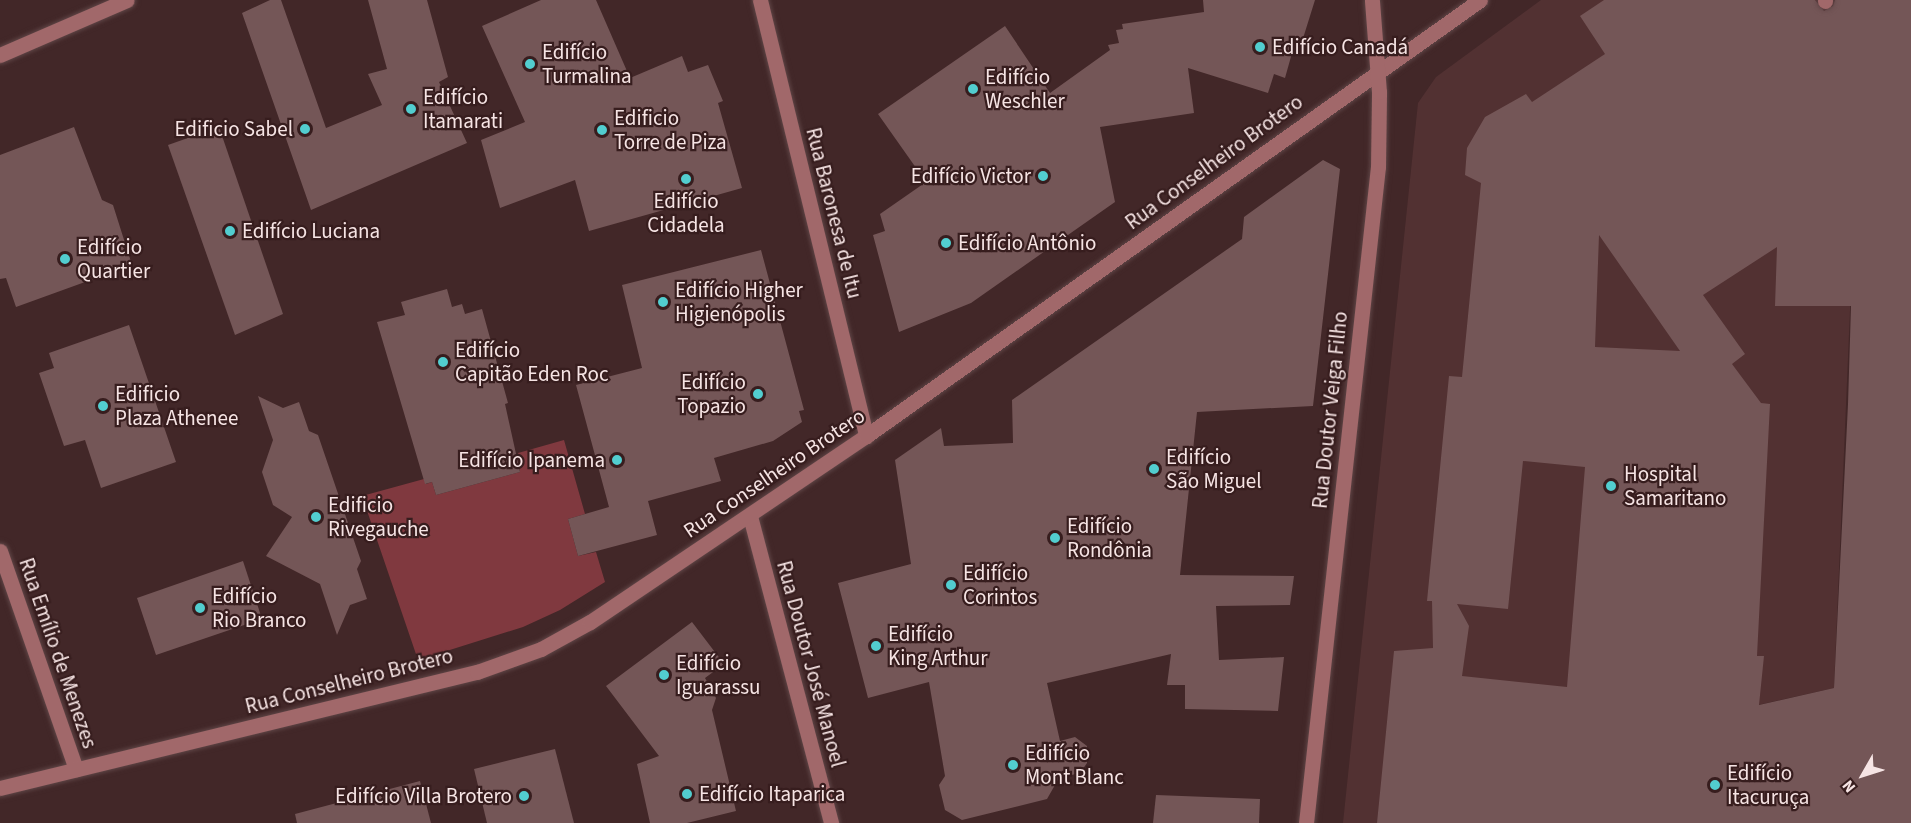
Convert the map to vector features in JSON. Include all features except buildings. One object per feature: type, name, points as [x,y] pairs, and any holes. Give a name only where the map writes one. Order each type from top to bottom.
[{"type":"street","points":[[0,55],[127,0]]},
{"type":"street","name":"Rua Baronesa de Itu","points":[[760,0],[867,436]]},
{"type":"street","name":"Rua Doutor Veiga Filho","points":[[1306,823],[1378,167],[1377,71],[1372,0]]},
{"type":"street","name":"Rua Conselheiro Brotero","points":[[0,788],[477,672],[541,649],[590,622],[867,436],[1479,0]]},
{"type":"street","name":"Rua Doutor José Manoel","points":[[750,516],[831,823]]},
{"type":"street","name":"Rua Emílio de Menezes","points":[[0,551],[76,769]]},
{"type":"shaded area","name":"Hospital Samaritano","points":[[1541,0],[1911,0],[1851,287],[1834,688],[1736,710],[1591,823],[1343,823],[1418,103],[1436,77]]},
{"type":"shaded area","points":[[564,440],[585,514],[568,519],[578,556],[596,552],[605,582],[560,610],[523,627],[418,660],[362,496],[424,479],[426,484],[432,482],[436,495],[520,472],[518,453]]},
{"type":"place","name":"Edifício Canadá","points":[[1260,47]]},
{"type":"place","name":"Edifício Turmalina","points":[[530,64]]},
{"type":"place","name":"Edifício Weschler","points":[[973,89]]},
{"type":"place","name":"Edifício Itamarati","points":[[411,109]]},
{"type":"place","name":"Edificio Sabel","points":[[305,129]]},
{"type":"place","name":"Edificio Torre de Piza","points":[[602,130]]},
{"type":"place","name":"Edifício Victor","points":[[1043,176]]},
{"type":"place","name":"Edifício Cidadela","points":[[686,179]]},
{"type":"place","name":"Edifício Luciana","points":[[230,231]]},
{"type":"place","name":"Edifício Antônio","points":[[946,243]]},
{"type":"place","name":"Edifício Quartier","points":[[65,259]]},
{"type":"place","name":"Edifício Higher Higienópolis","points":[[663,302]]},
{"type":"place","name":"Edifício Capitão Eden Roc","points":[[443,362]]},
{"type":"place","name":"Edifício Topazio","points":[[758,394]]},
{"type":"place","name":"Edificio Plaza Athenee","points":[[103,406]]},
{"type":"place","name":"Edifício Ipanema","points":[[617,460]]},
{"type":"place","name":"Edifício São Miguel","points":[[1154,469]]},
{"type":"place","name":"Hospital Samaritano","points":[[1611,486]]},
{"type":"place","name":"Edificio Rivegauche","points":[[316,517]]},
{"type":"place","name":"Edifício Rondônia","points":[[1055,538]]},
{"type":"place","name":"Edifício Corintos","points":[[951,585]]},
{"type":"place","name":"Edifício Rio Branco","points":[[200,608]]},
{"type":"place","name":"Edifício King Arthur","points":[[876,646]]},
{"type":"place","name":"Edifício Iguarassu","points":[[664,675]]},
{"type":"place","name":"Edifício Mont Blanc","points":[[1013,765]]},
{"type":"place","name":"Edifício Itacuruça","points":[[1715,785]]},
{"type":"place","name":"Edifício Itaparica","points":[[687,794]]},
{"type":"place","name":"Edifício Villa Brotero","points":[[524,796]]}]
